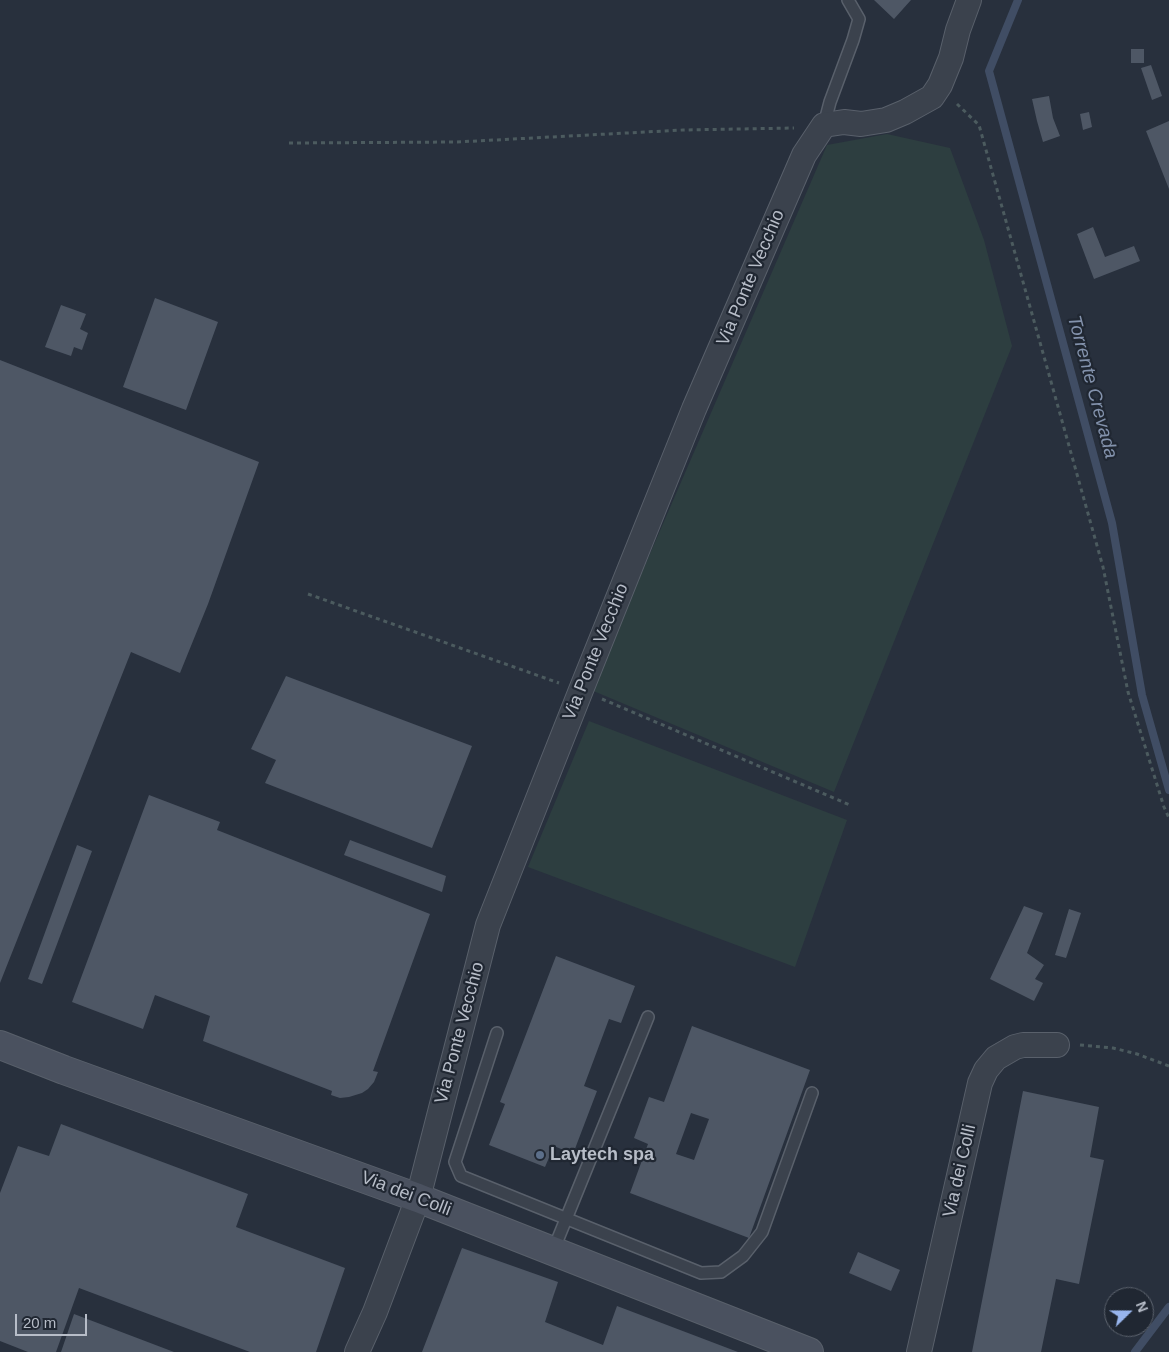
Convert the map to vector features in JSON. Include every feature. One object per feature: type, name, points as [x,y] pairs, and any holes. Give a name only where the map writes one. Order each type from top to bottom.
[{"type":"street","points":[[824,124],[844,122],[861,124],[886,120],[932,97],[940,85],[951,58],[958,30],[969,0]]},
{"type":"street","name":"Via Ponte Vecchio","points":[[357,1352],[375,1312],[418,1198],[488,925],[694,409],[804,155],[824,124]]},
{"type":"street","name":"Via dei Colli","points":[[920,1352],[980,1082],[986,1070],[996,1058],[1015,1047],[1023,1045],[1057,1045]]},
{"type":"street","name":"Via dei Colli","points":[[0,1046],[418,1198],[809,1352]]},
{"type":"lane","name":"Via Ponte Vecchio","points":[[824,124],[859,19],[848,0]]},
{"type":"lane","points":[[553,1251],[648,1017]]},
{"type":"lane","points":[[497,1033],[455,1162],[461,1176],[701,1273],[722,1272],[743,1256],[762,1232],[812,1093]]},
{"type":"path","points":[[932,97],[955,102],[979,125],[1103,567],[1128,692],[1169,818]]},
{"type":"path","points":[[289,143],[457,142],[683,130],[800,128],[824,124]]},
{"type":"path","points":[[308,594],[581,690],[850,805]]},
{"type":"path","points":[[1057,1045],[1088,1044],[1113,1048],[1137,1054],[1169,1066]]},
{"type":"shaded area","points":[[887,134],[950,148],[984,240],[1012,346],[834,792],[591,690],[827,145]]},
{"type":"shaded area","points":[[589,721],[847,820],[795,967],[528,867]]},
{"type":"building","points":[[874,0],[911,0],[894,19]]},
{"type":"building","points":[[1131,49],[1144,49],[1144,63],[1131,63]]},
{"type":"building","points":[[1151,65],[1162,96],[1152,100],[1141,68]]},
{"type":"building","points":[[1049,96],[1053,118],[1060,136],[1043,142],[1032,99]]},
{"type":"building","points":[[1089,112],[1092,127],[1083,130],[1080,114]]},
{"type":"building","points":[[1169,121],[1169,189],[1146,131]]},
{"type":"building","points":[[1093,227],[1105,257],[1134,246],[1140,261],[1094,279],[1077,234]]},
{"type":"building","points":[[155,298],[218,322],[186,410],[123,387]]},
{"type":"building","points":[[61,305],[86,314],[80,329],[88,333],[82,350],[74,347],[71,356],[45,347]]},
{"type":"building","points":[[0,360],[259,462],[208,604],[180,673],[131,652],[0,983]]},
{"type":"building","points":[[286,676],[472,746],[432,848],[265,783],[276,760],[251,749]]},
{"type":"building","points":[[149,795],[220,822],[217,830],[430,914],[373,1071],[378,1072],[374,1082],[368,1089],[362,1093],[340,1098],[331,1095],[332,1091],[203,1041],[210,1016],[155,995],[143,1029],[72,1002]]},
{"type":"building","points":[[350,840],[446,876],[442,892],[344,855]]},
{"type":"building","points":[[77,845],[92,851],[42,984],[28,979]]},
{"type":"building","points":[[1024,906],[1043,913],[1027,953],[1044,965],[1035,979],[1043,983],[1034,1001],[990,979]]},
{"type":"building","points":[[1069,909],[1081,913],[1066,958],[1055,955]]},
{"type":"building","points":[[556,956],[635,986],[621,1023],[609,1019],[584,1086],[597,1091],[573,1154],[554,1146],[545,1167],[489,1145],[505,1104],[500,1102]]},
{"type":"building","points":[[692,1026],[810,1070],[749,1238],[630,1193],[648,1144],[634,1138],[649,1097],[664,1102]],"holes":[[[691,1113],[709,1119],[694,1160],[676,1154]]]},
{"type":"building","points":[[1023,1091],[1099,1107],[1090,1157],[1104,1160],[1079,1284],[1056,1279],[1041,1352],[972,1352]]},
{"type":"building","points":[[61,1124],[248,1194],[236,1227],[345,1268],[316,1352],[250,1352],[79,1288],[56,1352],[28,1352],[0,1341],[0,1193],[18,1146],[49,1156]]},
{"type":"building","points":[[462,1248],[558,1282],[545,1322],[603,1345],[617,1306],[738,1352],[422,1352]]},
{"type":"building","points":[[858,1252],[900,1270],[891,1291],[849,1273]]},
{"type":"building","points":[[74,1314],[174,1352],[61,1352]]},
{"type":"waterway","name":"Torrente Crevada","points":[[1018,0],[989,71],[1112,523],[1142,695],[1169,790]]},
{"type":"waterway","name":"Torrente Crevada","points":[[1135,1352],[1169,1307]]},
{"type":"place","name":"Laytech spa","points":[[540,1155]]}]
